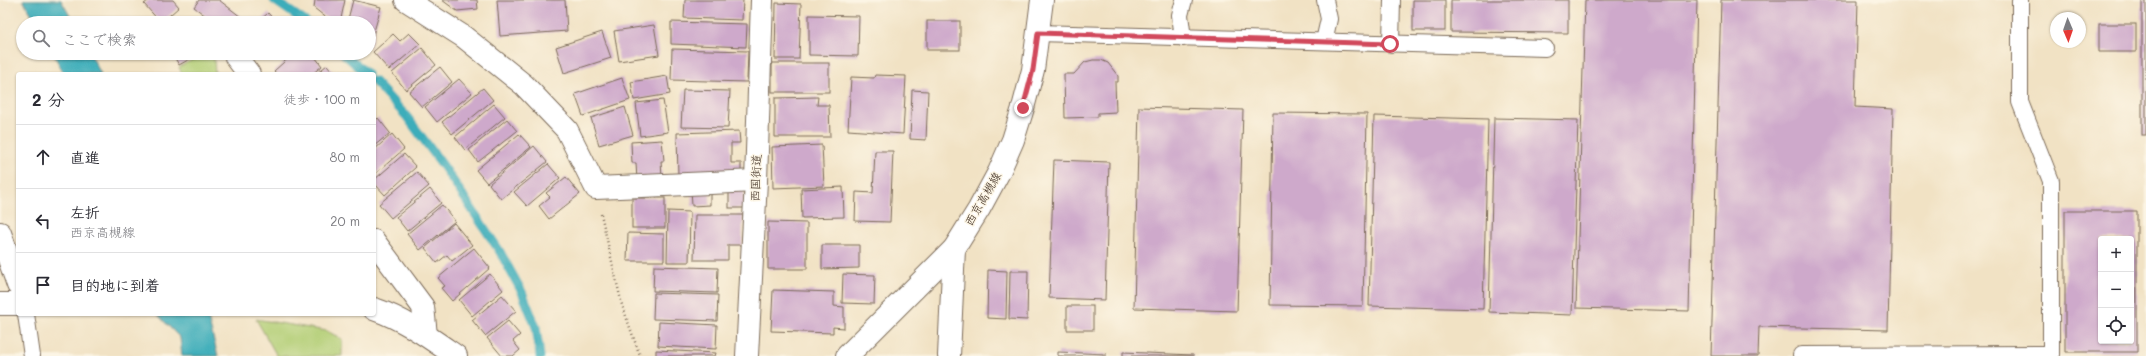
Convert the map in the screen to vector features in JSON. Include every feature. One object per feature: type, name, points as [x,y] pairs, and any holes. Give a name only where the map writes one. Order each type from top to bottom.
[{"type":"street","points":[[406,0],[464,37],[524,85],[567,130],[596,188],[756,181]]},
{"type":"street","name":"西国街道","points":[[747,356],[756,181],[762,0]]},
{"type":"street","name":"西京高槻線","points":[[847,356],[954,248],[979,209],[999,172],[1013,140],[1033,70],[1042,0]]},
{"type":"street","points":[[0,233],[16,279]]},
{"type":"street","points":[[376,244],[423,307],[426,334]]},
{"type":"street","points":[[949,356],[954,248]]},
{"type":"street","points":[[0,304],[16,304]]},
{"type":"street","points":[[376,310],[426,334],[456,356]]},
{"type":"lane","points":[[1183,38],[1180,15],[1184,0]]},
{"type":"lane","points":[[1324,41],[1329,19],[1325,0]]},
{"type":"lane","points":[[1390,44],[1392,0]]},
{"type":"lane","points":[[1801,355],[2051,355],[2050,181],[2020,102],[2020,0]]},
{"type":"lane","points":[[1038,33],[1545,48]]},
{"type":"lane","points":[[26,316],[32,356]]},
{"type":"path","points":[[596,188],[622,305],[640,356]]},
{"type":"green space","points":[[192,60],[214,60],[215,72],[181,72],[179,67]]},
{"type":"green space","points":[[256,319],[327,331],[342,339],[342,356],[277,356]]},
{"type":"water","points":[[23,0],[61,0],[70,16],[33,16]]},
{"type":"water","points":[[57,60],[94,60],[100,72],[63,72]]},
{"type":"water","points":[[159,316],[208,316],[218,356],[182,356],[180,338]]},
{"type":"building","points":[[149,0],[173,0],[179,7],[169,16],[155,16],[144,4]]},
{"type":"building","points":[[199,0],[219,0],[240,16],[206,16],[194,7]]},
{"type":"building","points":[[315,0],[345,0],[342,16],[324,16],[314,8]]},
{"type":"building","points":[[353,0],[381,7],[376,24],[376,16],[349,16]]},
{"type":"building","points":[[442,0],[477,0],[478,9],[457,11]]},
{"type":"building","points":[[497,0],[565,0],[567,31],[500,36]]},
{"type":"building","points":[[685,0],[743,0],[742,20],[684,18]]},
{"type":"building","points":[[1413,0],[1445,0],[1445,31],[1413,31]]},
{"type":"building","points":[[1451,0],[1568,0],[1568,33],[1451,32]]},
{"type":"building","points":[[1585,0],[1697,0],[1689,311],[1576,308]]},
{"type":"building","points":[[1721,0],[1858,0],[1855,107],[1893,109],[1888,330],[1759,327],[1758,356],[1711,356]]},
{"type":"building","points":[[2142,0],[2146,0],[2146,135],[2142,135]]},
{"type":"building","points":[[776,3],[801,4],[799,59],[775,59]]},
{"type":"building","points":[[809,15],[859,16],[858,56],[809,55]]},
{"type":"building","points":[[927,21],[960,21],[960,50],[927,50]]},
{"type":"building","points":[[671,22],[747,24],[746,47],[671,44]]},
{"type":"building","points":[[2099,24],[2136,24],[2136,52],[2099,52]]},
{"type":"building","points":[[654,25],[659,55],[619,61],[614,31]]},
{"type":"building","points":[[602,32],[611,58],[564,73],[556,47]]},
{"type":"building","points":[[409,33],[420,44],[389,70],[376,55],[376,49],[393,34],[400,41]]},
{"type":"building","points":[[422,48],[436,65],[406,90],[392,73]]},
{"type":"building","points":[[672,49],[748,51],[747,82],[671,80]]},
{"type":"building","points":[[176,60],[188,60],[179,65]]},
{"type":"building","points":[[286,60],[317,60],[322,66],[314,72],[274,71]]},
{"type":"building","points":[[1101,60],[1108,63],[1118,76],[1118,82],[1115,82],[1116,112],[1098,113],[1098,117],[1065,118],[1064,74],[1074,74],[1085,62]]},
{"type":"building","points":[[772,63],[829,63],[829,92],[772,92]]},
{"type":"building","points":[[327,65],[333,72],[318,72]]},
{"type":"building","points":[[440,67],[452,82],[422,107],[409,92]]},
{"type":"building","points":[[875,75],[906,76],[903,134],[848,130],[851,77],[874,78]]},
{"type":"building","points":[[667,76],[670,94],[634,100],[631,82]]},
{"type":"building","points":[[622,78],[630,100],[583,116],[575,94]]},
{"type":"building","points":[[459,79],[472,93],[437,122],[425,107]]},
{"type":"building","points":[[483,88],[493,100],[452,134],[442,122]]},
{"type":"building","points":[[683,90],[730,91],[728,128],[681,127]]},
{"type":"building","points":[[912,90],[928,91],[926,140],[910,139]]},
{"type":"building","points":[[818,97],[817,105],[829,105],[830,137],[775,137],[775,98]]},
{"type":"building","points":[[663,100],[668,132],[640,136],[636,103]]},
{"type":"building","points":[[494,104],[505,117],[465,150],[455,137]]},
{"type":"building","points":[[625,107],[633,135],[599,145],[591,118]]},
{"type":"building","points":[[1139,107],[1243,110],[1237,311],[1134,308]]},
{"type":"building","points":[[1273,113],[1367,114],[1363,306],[1270,305]]},
{"type":"building","points":[[1374,116],[1488,119],[1483,309],[1369,306]]},
{"type":"building","points":[[378,118],[390,133],[376,144],[376,120]]},
{"type":"building","points":[[1494,118],[1578,120],[1572,315],[1489,312]]},
{"type":"building","points":[[507,119],[517,131],[478,162],[469,150]]},
{"type":"building","points":[[739,131],[740,143],[731,143],[731,163],[741,163],[741,174],[678,176],[677,133]]},
{"type":"building","points":[[392,134],[404,149],[376,173],[376,148]]},
{"type":"building","points":[[519,134],[531,147],[487,183],[476,170]]},
{"type":"building","points":[[662,140],[664,161],[661,161],[662,178],[637,180],[636,163],[632,163],[631,142]]},
{"type":"building","points":[[822,145],[824,186],[773,188],[772,147]]},
{"type":"building","points":[[534,146],[547,162],[501,199],[489,184]]},
{"type":"building","points":[[875,151],[893,151],[890,222],[855,221],[856,192],[873,193]]},
{"type":"building","points":[[404,154],[416,167],[385,195],[376,185],[376,178]]},
{"type":"building","points":[[1054,160],[1109,162],[1105,300],[1049,298]]},
{"type":"building","points":[[548,164],[560,178],[527,206],[514,192]]},
{"type":"building","points":[[417,172],[429,186],[391,218],[379,204]]},
{"type":"building","points":[[566,177],[580,194],[549,219],[539,206],[550,197],[546,193]]},
{"type":"building","points":[[729,187],[744,187],[744,208],[729,208]]},
{"type":"building","points":[[843,187],[844,217],[802,218],[801,189]]},
{"type":"building","points":[[710,188],[710,205],[692,206],[691,189]]},
{"type":"building","points":[[430,189],[441,203],[407,231],[396,217]]},
{"type":"building","points":[[632,198],[665,198],[665,228],[632,228]]},
{"type":"building","points":[[442,205],[455,221],[420,250],[407,234]]},
{"type":"building","points":[[668,211],[690,212],[689,262],[667,262]]},
{"type":"building","points":[[2065,211],[2137,211],[2137,352],[2065,352]]},
{"type":"building","points":[[695,215],[743,215],[742,245],[728,245],[728,260],[694,260]]},
{"type":"building","points":[[768,222],[807,223],[807,269],[768,269]]},
{"type":"building","points":[[454,223],[472,245],[452,261],[447,255],[437,263],[425,248]]},
{"type":"building","points":[[628,233],[664,234],[664,261],[627,261]]},
{"type":"building","points":[[822,245],[859,245],[859,268],[822,269]]},
{"type":"building","points":[[474,248],[490,268],[452,301],[441,288],[445,286],[438,278]]},
{"type":"building","points":[[654,266],[718,268],[717,293],[653,291]]},
{"type":"building","points":[[988,270],[1007,271],[1006,319],[987,318]]},
{"type":"building","points":[[1010,271],[1028,271],[1027,320],[1009,319]]},
{"type":"building","points":[[490,274],[503,290],[472,316],[459,300]]},
{"type":"building","points":[[843,274],[875,275],[874,304],[842,303]]},
{"type":"building","points":[[773,290],[834,292],[834,306],[844,307],[844,328],[833,327],[833,333],[771,331]]},
{"type":"building","points":[[654,293],[718,295],[717,321],[653,319]]},
{"type":"building","points":[[502,295],[516,311],[485,336],[472,320]]},
{"type":"building","points":[[1067,306],[1093,306],[1093,330],[1067,330]]},
{"type":"building","points":[[508,321],[520,335],[513,341],[520,350],[513,356],[502,356],[487,338]]},
{"type":"building","points":[[659,322],[717,325],[716,349],[658,346]]},
{"type":"building","points":[[656,350],[716,353],[715,356],[656,356]]},
{"type":"building","points":[[1058,352],[1106,354],[1106,356],[1058,356]]},
{"type":"building","points":[[1123,352],[1193,355],[1193,356],[1123,356]]},
{"type":"waterway","points":[[274,0],[297,16]]},
{"type":"waterway","points":[[351,60],[365,72]]},
{"type":"waterway","points":[[376,83],[407,117],[444,167],[499,250],[522,292],[536,327],[540,356]]},
{"type":"route","points":[[1023,108],[1033,70],[1038,33],[1390,44]]}]
